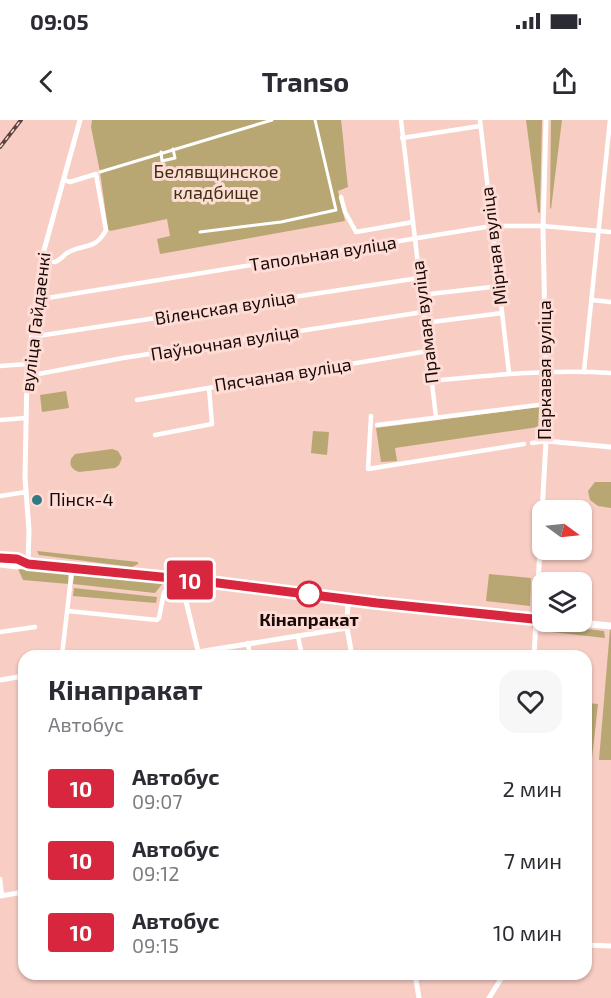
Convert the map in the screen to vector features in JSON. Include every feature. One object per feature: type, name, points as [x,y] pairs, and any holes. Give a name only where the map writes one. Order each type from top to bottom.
[{"type":"main road","points":[[0,558],[17,559],[28,564]]},
{"type":"main road","points":[[0,564],[16,566],[28,564],[183,579],[532,618]]},
{"type":"main road","points":[[592,625],[611,627]]},
{"type":"street","name":"вуліца Гайдаенкі","points":[[28,564],[27,373],[35,300],[41,261],[80,120]]},
{"type":"street","points":[[100,172],[272,120]]},
{"type":"street","points":[[200,232],[281,222],[336,210],[315,120]]},
{"type":"street","name":"Прамая вуліца","points":[[400,120],[436,417]]},
{"type":"street","name":"Паркавая вуліца","points":[[542,572],[546,441],[543,226],[546,120]]},
{"type":"street","points":[[584,371],[609,162],[610,120]]},
{"type":"street","points":[[402,138],[480,123]]},
{"type":"street","name":"Мірная вуліца","points":[[480,123],[509,373]]},
{"type":"street","points":[[160,152],[162,161],[175,158],[173,149]]},
{"type":"street","points":[[41,261],[55,262],[68,252],[94,244],[99,241],[106,230],[96,174],[70,182],[64,180]]},
{"type":"street","points":[[341,197],[345,212],[356,232],[413,222]]},
{"type":"street","name":"Тапольная вуліца","points":[[35,300],[492,226],[543,226],[611,232]]},
{"type":"street","name":"Віленская вуліца","points":[[31,337],[419,278]]},
{"type":"street","points":[[421,296],[500,286]]},
{"type":"street","points":[[592,300],[611,302]]},
{"type":"street","name":"Паўночная вуліца","points":[[27,373],[33,375],[123,358],[423,312]]},
{"type":"street","points":[[424,323],[502,313]]},
{"type":"street","name":"Пясчаная вуліца","points":[[137,400],[428,351]]},
{"type":"street","points":[[0,366],[28,364]]},
{"type":"street","points":[[431,381],[509,373],[584,371],[611,373]]},
{"type":"street","points":[[155,435],[212,424],[209,388]]},
{"type":"street","points":[[377,425],[546,404]]},
{"type":"street","points":[[371,416],[368,469],[524,444]]},
{"type":"street","points":[[0,420],[26,418]]},
{"type":"street","points":[[532,443],[546,441],[611,447]]},
{"type":"street","points":[[0,496],[26,492]]},
{"type":"street","points":[[63,650],[72,569]]},
{"type":"street","points":[[183,579],[184,593],[198,650]]},
{"type":"street","points":[[68,611],[157,620],[164,592],[184,593]]},
{"type":"street","points":[[348,599],[347,628],[351,650]]},
{"type":"street","points":[[0,632],[35,627]]},
{"type":"street","points":[[214,650],[347,628]]},
{"type":"street","name":"Паркавая вуліца","points":[[535,650],[538,632]]},
{"type":"street","points":[[298,636],[301,650]]},
{"type":"street","points":[[248,643],[249,650]]},
{"type":"street","points":[[0,680],[18,677]]},
{"type":"street","points":[[0,879],[1,896],[18,893]]},
{"type":"street","points":[[592,945],[611,946]]},
{"type":"street","points":[[416,980],[419,998]]},
{"type":"street","points":[[489,998],[500,980]]},
{"type":"green space","name":"Белявщинское кладбище","points":[[92,120],[341,120],[348,187],[338,191],[345,221],[160,254],[157,239],[170,236],[167,219],[110,231],[108,229],[91,127]]},
{"type":"green space","points":[[526,120],[542,120],[540,213],[538,212]]},
{"type":"green space","points":[[551,120],[562,120],[551,209],[550,208]]},
{"type":"green space","points":[[66,391],[69,408],[42,412],[40,395]]},
{"type":"green space","points":[[539,407],[538,427],[395,448],[397,461],[381,462],[376,428]]},
{"type":"green space","points":[[313,431],[329,432],[327,455],[311,453]]},
{"type":"green space","points":[[112,449],[118,451],[122,458],[115,468],[79,472],[71,465],[71,459],[75,454]]},
{"type":"green space","points":[[595,482],[611,482],[611,508],[598,506],[590,500],[588,491]]},
{"type":"green space","points":[[37,551],[138,562],[138,564],[132,567],[39,555]]},
{"type":"green space","points":[[18,569],[68,573],[69,584],[23,580]]},
{"type":"green space","points":[[76,573],[163,583],[155,593],[73,584]]},
{"type":"green space","points":[[489,574],[531,578],[530,606],[486,601]]},
{"type":"green space","points":[[74,588],[157,597],[156,603],[73,596]]},
{"type":"green space","points":[[610,629],[611,760],[599,760]]},
{"type":"green space","points":[[592,630],[604,631],[605,638],[551,632],[592,632]]},
{"type":"green space","points":[[592,704],[598,704],[592,758]]},
{"type":"railway","points":[[0,147],[21,120]]},
{"type":"bus line","name":"10","points":[[0,558],[17,559],[28,564],[202,581],[377,603],[532,619]]},
{"type":"place","name":"Пінск-4","points":[[37,500]]},
{"type":"place","name":"Кінапракат","points":[[309,594]]}]
